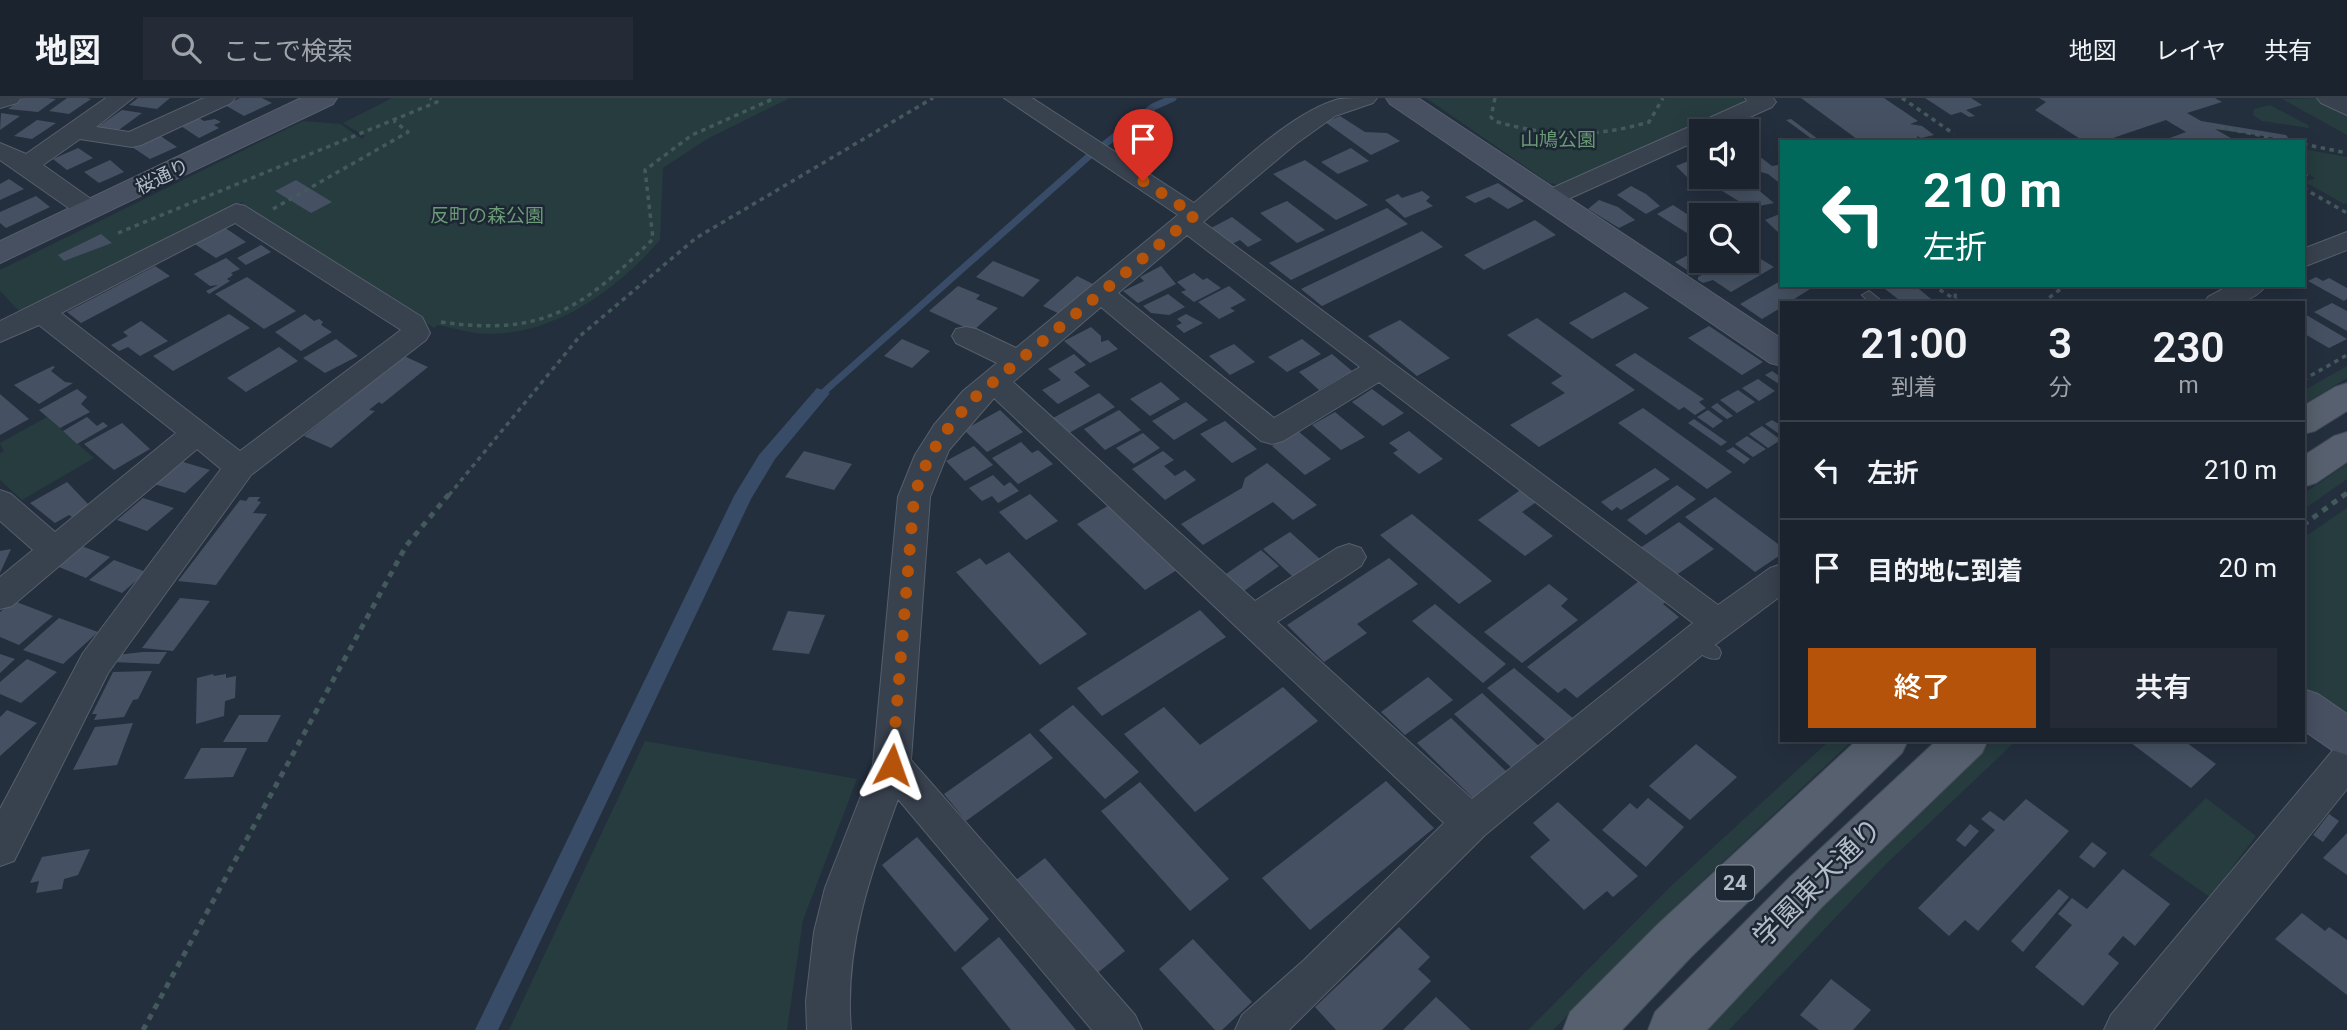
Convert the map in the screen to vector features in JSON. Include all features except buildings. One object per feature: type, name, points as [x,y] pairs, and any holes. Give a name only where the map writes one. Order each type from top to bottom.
[{"type":"main road","points":[[2305,421],[2347,395]]},
{"type":"main road","points":[[2305,473],[2347,445]]},
{"type":"main road","name":"24","points":[[1588,1030],[1675,940],[1885,742]]},
{"type":"main road","name":"学園東大通り","points":[[1673,1030],[1834,865],[1965,742]]},
{"type":"street","points":[[0,101],[9,98]]},
{"type":"street","points":[[27,165],[121,98]]},
{"type":"street","points":[[77,131],[132,140],[223,98]]},
{"type":"street","name":"桜通り","points":[[0,253],[323,98]]},
{"type":"street","points":[[1016,98],[1191,218],[1381,368],[1709,638]]},
{"type":"street","points":[[829,1030],[827,1002],[834,932],[845,887],[892,765],[914,497],[926,459],[950,424],[1191,218],[1309,122],[1327,111],[1365,98]]},
{"type":"street","points":[[1400,98],[1780,354]]},
{"type":"street","points":[[1548,199],[1764,102],[1757,98]]},
{"type":"street","points":[[2329,98],[2347,108]]},
{"type":"street","points":[[0,150],[27,165],[89,211]]},
{"type":"street","points":[[0,333],[236,212],[412,324],[415,333],[240,467],[95,663],[0,848]]},
{"type":"street","points":[[2305,258],[2347,240]]},
{"type":"street","points":[[2222,301],[2248,287]]},
{"type":"street","points":[[1101,293],[1272,433],[1381,368]]},
{"type":"street","points":[[41,312],[240,467]]},
{"type":"street","points":[[966,336],[1008,372],[1253,620],[1471,823]]},
{"type":"street","points":[[0,596],[195,434]]},
{"type":"street","points":[[0,502],[55,551]]},
{"type":"street","points":[[1253,620],[1349,557]]},
{"type":"street","points":[[1257,1030],[1320,974],[1471,823],[1780,580]]},
{"type":"street","points":[[2305,708],[2347,737]]},
{"type":"street","points":[[2126,1030],[2347,761]]},
{"type":"street","points":[[892,765],[1121,1030]]},
{"type":"path","points":[[118,233],[437,102],[430,98]]},
{"type":"path","points":[[415,333],[436,321],[490,329],[535,324],[590,297],[611,282],[653,240],[645,170],[692,135],[775,98]]},
{"type":"path","points":[[143,1030],[406,546],[580,336],[696,239],[933,98]]},
{"type":"path","points":[[1495,98],[1491,117],[1494,121],[1559,138],[1583,136],[1649,122],[1653,120],[1662,98]]},
{"type":"path","points":[[1902,98],[1954,134]]},
{"type":"path","points":[[250,221],[408,132],[394,121]]},
{"type":"path","points":[[2220,127],[2282,140]]},
{"type":"path","points":[[2305,144],[2347,153]]},
{"type":"path","points":[[2305,189],[2347,213]]},
{"type":"path","points":[[1935,287],[1958,301]]},
{"type":"path","points":[[1955,299],[1956,287]]},
{"type":"path","points":[[2045,301],[2063,287]]},
{"type":"path","points":[[2305,379],[2347,355]]},
{"type":"path","points":[[2305,524],[2347,493]]},
{"type":"green space","name":"反町の森公園","points":[[392,98],[790,98],[707,139],[663,168],[660,240],[625,275],[585,305],[540,326],[516,332],[484,334],[438,325],[434,328],[241,204],[244,201],[23,315],[0,291],[0,270],[303,121],[340,124],[362,139],[365,136],[343,123]]},
{"type":"green space","name":"山鳩公園","points":[[1426,98],[1743,98],[1746,104],[1712,119],[1689,119],[1689,129],[1560,185],[1549,183]]},
{"type":"green space","points":[[2317,98],[2347,114],[2347,135],[2282,99]]},
{"type":"green space","points":[[2270,105],[2309,128],[2262,121],[2253,115],[2254,109]]},
{"type":"green space","points":[[2305,149],[2347,157],[2347,203],[2344,204],[2305,182],[2315,178],[2305,172]]},
{"type":"green space","points":[[2347,366],[2347,378],[2305,404],[2305,390]]},
{"type":"green space","points":[[47,417],[94,458],[22,500],[0,480],[0,453],[4,451],[0,443]]},
{"type":"green space","points":[[2347,464],[2347,479],[2305,509],[2305,493]]},
{"type":"green space","points":[[2347,508],[2347,725],[2305,697],[2305,537]]},
{"type":"green space","points":[[645,741],[857,779],[803,920],[787,1030],[509,1030]]},
{"type":"green space","points":[[1828,742],[1851,742],[1682,900],[1553,1030],[1528,1030],[1669,888]]},
{"type":"green space","points":[[1991,742],[2015,742],[1886,864],[1729,1030],[1706,1030],[1873,854]]},
{"type":"green space","points":[[2206,798],[2256,836],[2210,897],[2149,855]]},
{"type":"water","points":[[817,388],[830,393],[775,459],[751,499],[498,1030],[475,1030],[734,496],[759,455]]},
{"type":"waterway","points":[[817,398],[1088,157],[1153,107],[1173,98]]},
{"type":"route","points":[[892,765],[914,497],[926,459],[950,424],[974,398],[1195,215],[1143,181]]}]
